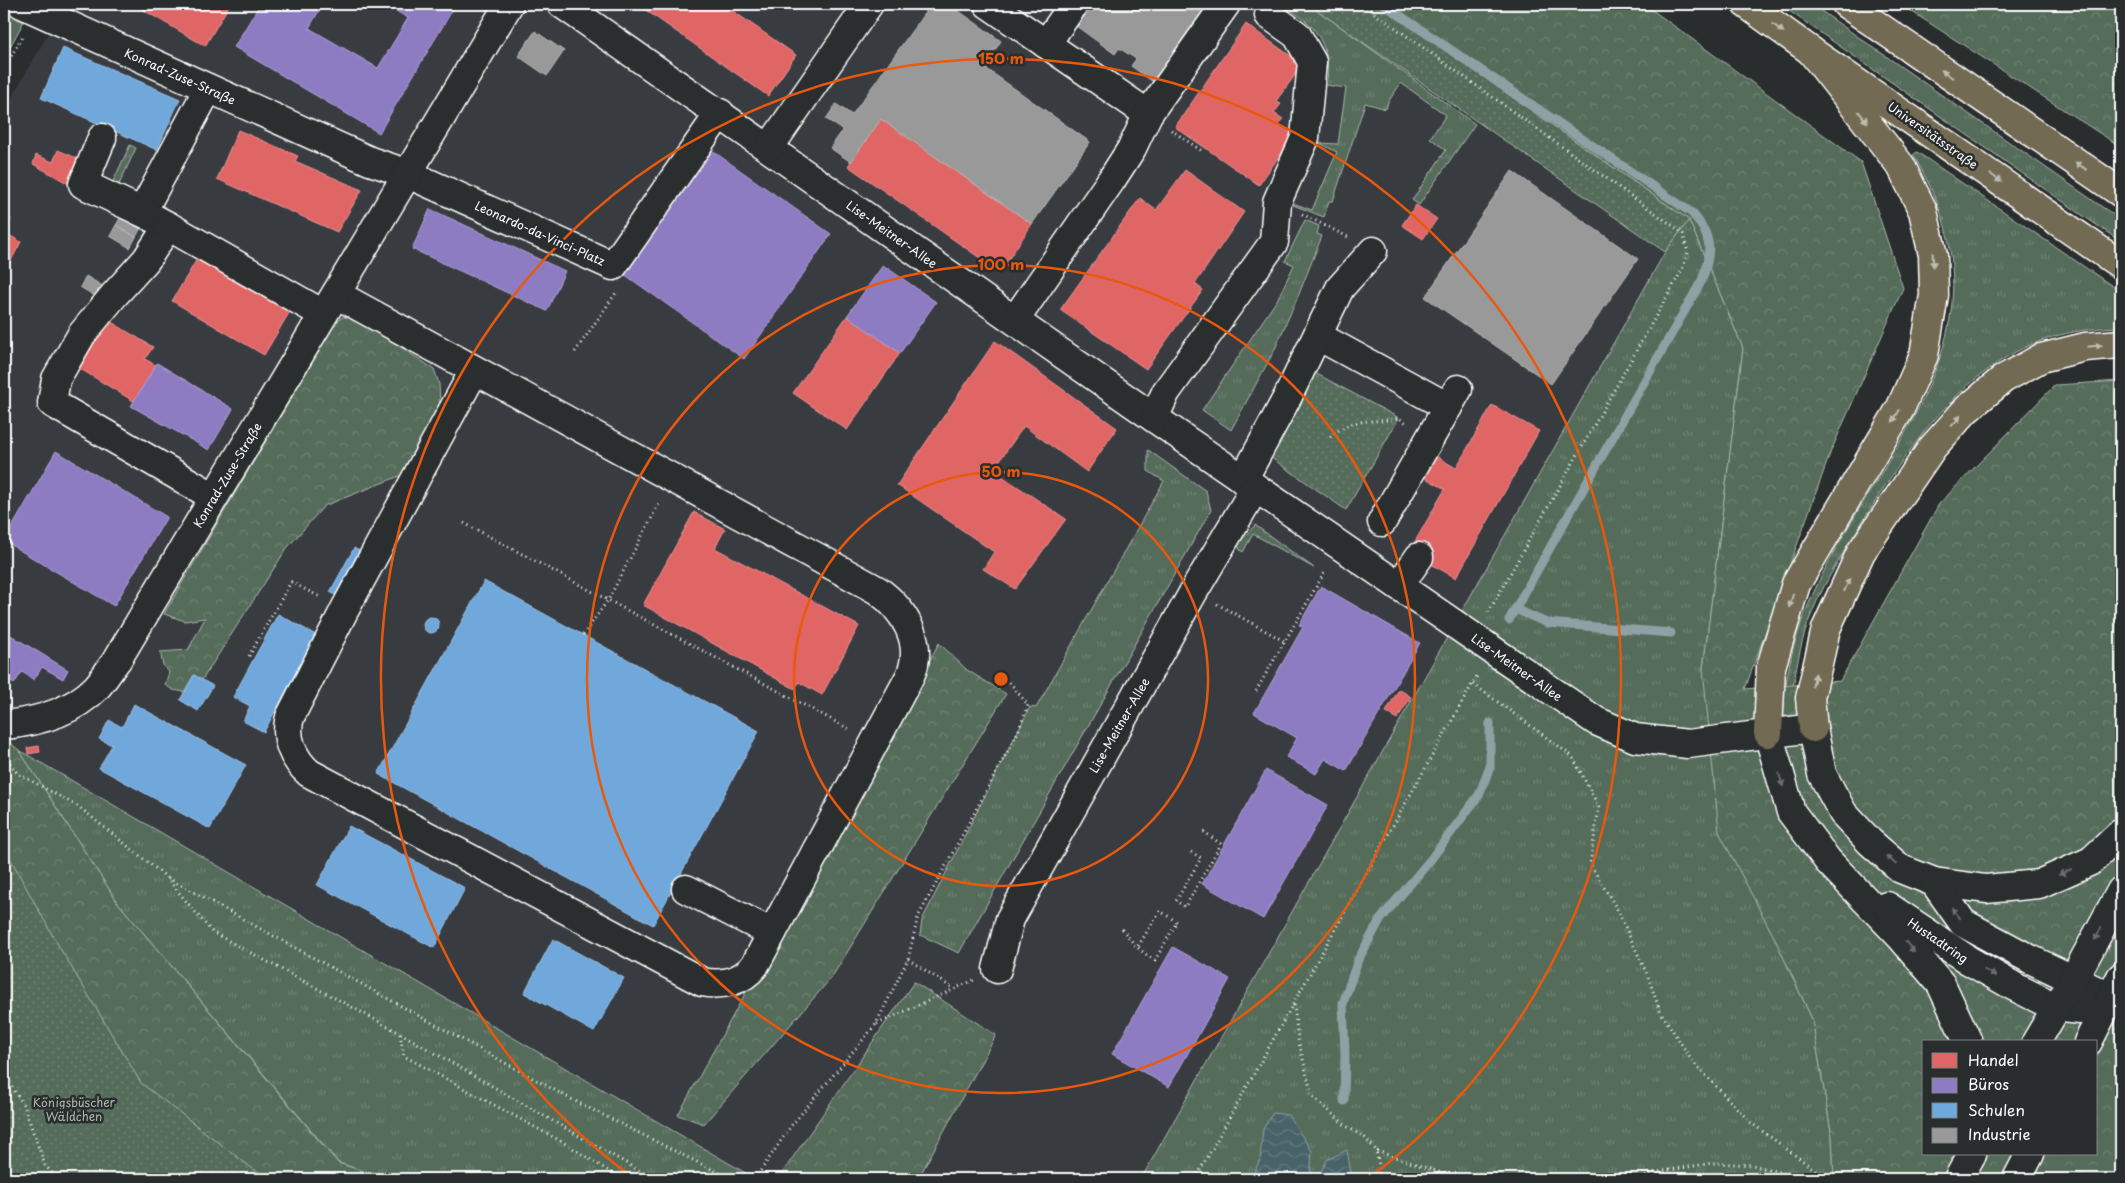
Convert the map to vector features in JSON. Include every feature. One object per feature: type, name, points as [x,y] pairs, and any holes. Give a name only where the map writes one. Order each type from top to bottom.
[{"type":"highway","name":"Universitätsstraße","points":[[1746,4],[2121,265]]},
{"type":"highway","points":[[1846,4],[2121,193]]},
{"type":"highway","points":[[1768,733],[1771,667],[1796,584],[1900,408],[1924,355],[1934,295],[1933,255],[1923,211],[1901,166],[1811,51]]},
{"type":"highway","points":[[1813,728],[1810,698],[1826,629],[1861,552],[1932,448],[1966,410],[1988,391],[2003,379],[2041,358],[2085,347],[2121,344]]},
{"type":"street","name":"Konrad-Zuse-Straße","points":[[4,726],[26,723],[50,716],[74,704],[96,688],[117,660],[508,4]]},
{"type":"street","name":"Lise-Meitner-Allee","points":[[562,4],[1249,484],[1596,721],[1635,738],[1688,744],[1813,728]]},
{"type":"street","points":[[769,148],[869,4]]},
{"type":"street","points":[[988,4],[1148,114]]},
{"type":"street","points":[[1046,44],[1074,4]]},
{"type":"street","points":[[1015,320],[1112,179],[1132,148],[1148,114],[1226,4]]},
{"type":"street","name":"Konrad-Zuse-Straße","points":[[30,7],[370,161],[406,173]]},
{"type":"street","points":[[1154,418],[1166,392],[1274,242],[1277,202],[1305,138],[1312,62],[1297,36],[1269,16]]},
{"type":"street","points":[[142,212],[208,89]]},
{"type":"street","name":"Leonardo-da-Vinci-Platz","points":[[406,173],[613,266],[720,113]]},
{"type":"street","points":[[102,138],[83,184],[330,304],[474,371],[877,590],[895,606],[912,633],[916,656],[914,666],[755,965],[746,975],[730,982],[702,982],[309,773],[295,757],[291,749],[288,726],[345,609],[474,371]]},
{"type":"street","points":[[168,226],[146,260],[82,334],[56,379],[52,403],[214,497]]},
{"type":"street","name":"Lise-Meitner-Allee","points":[[997,969],[1010,919],[1194,591],[1249,484],[1288,396],[1340,288],[1374,251]]},
{"type":"street","points":[[1318,336],[1454,398],[1382,522]]},
{"type":"street","points":[[1398,586],[1419,557]]},
{"type":"street","points":[[1813,728],[1822,774],[1843,813],[1870,842],[1901,869],[1934,882],[1986,889],[2039,884],[2091,860],[2121,833]]},
{"type":"street","name":"Hustadtring","points":[[1768,733],[1791,812],[1828,861],[1900,936],[1941,984],[1967,1040]]},
{"type":"street","name":"Hustadtring","points":[[1828,861],[1865,891],[1968,960],[2015,988],[2055,1007],[2080,1010],[2116,987]]},
{"type":"street","points":[[1934,882],[1963,923],[2073,980],[2116,987],[2089,1040]]},
{"type":"street","points":[[686,888],[772,933]]},
{"type":"street","points":[[2037,1040],[2055,1007],[2073,980],[2121,891]]},
{"type":"street","points":[[2017,1179],[2029,1156]]},
{"type":"path","points":[[1196,1179],[1473,684],[1482,643],[1495,602],[1678,279],[1688,253],[1683,233],[1362,4]]},
{"type":"path","points":[[1371,10],[1375,4]]},
{"type":"path","points":[[4,69],[30,7]]},
{"type":"path","points":[[1148,114],[1202,150]]},
{"type":"path","points":[[1277,202],[1322,222],[1374,251]]},
{"type":"path","points":[[575,352],[624,282],[613,266]]},
{"type":"path","points":[[1330,437],[1352,422],[1386,421],[1399,418],[1431,437]]},
{"type":"path","points":[[583,635],[608,600],[672,479]]},
{"type":"path","points":[[464,523],[874,743]]},
{"type":"path","points":[[1256,690],[1340,546]]},
{"type":"path","points":[[249,656],[291,582],[345,609]]},
{"type":"path","points":[[1194,591],[1284,642]]},
{"type":"path","points":[[755,1179],[790,1126],[876,1024],[908,959],[918,917],[1018,732],[1025,714],[1028,705],[1008,680]]},
{"type":"path","points":[[1473,684],[1572,756],[1599,807],[1590,864],[1617,908],[1647,974],[1660,1011],[1693,1062],[1750,1122],[1822,1176],[1830,1179]]},
{"type":"path","points":[[4,755],[17,773],[79,807],[165,876],[569,1098],[731,1179]]},
{"type":"path","points":[[1191,852],[1201,858],[1176,901],[1185,907],[1221,844],[1203,831]]},
{"type":"path","points":[[165,876],[212,932],[400,1033],[645,1174],[649,1179]]},
{"type":"path","points":[[1122,929],[1137,948],[1155,960],[1178,922],[1160,911],[1137,948]]},
{"type":"path","points":[[908,959],[954,989]]},
{"type":"path","points":[[876,1024],[997,969]]},
{"type":"path","points":[[1294,1004],[1298,1038],[1312,1096],[1345,1125],[1365,1138],[1376,1150],[1454,1179]]},
{"type":"path","points":[[400,1033],[404,1056],[566,1144],[621,1179]]},
{"type":"path","points":[[4,1074],[24,1106],[45,1165],[57,1179]]},
{"type":"path","points":[[1376,1150],[1380,1170],[1378,1179]]},
{"type":"path","points":[[1641,1179],[1651,1173],[1712,1163],[1753,1165],[1806,1179],[1822,1176]]},
{"type":"path","points":[[1783,1179],[1790,1175]]},
{"type":"shaded area","points":[[65,4],[1308,4],[1665,252],[1141,1179],[756,1179],[4,741],[4,111]]},
{"type":"green space","points":[[1280,4],[1309,4],[1475,124],[1419,205],[1412,200],[1446,150],[1430,138],[1446,115],[1401,83],[1388,102],[1386,109],[1365,103],[1333,201],[1329,201],[1324,217],[1293,205],[1293,203],[1312,210],[1337,152],[1319,143],[1338,144],[1346,88],[1326,85],[1327,61],[1319,37],[1306,21]]},
{"type":"green space","points":[[1308,4],[1378,4],[1689,220],[1665,252]]},
{"type":"green space","points":[[1378,4],[1644,4],[1861,162],[1903,288],[1831,451],[1745,689],[1840,681],[1939,504],[2055,385],[2121,381],[2120,1179],[1834,1179],[1832,1137],[1812,1019],[1775,939],[1719,832],[1703,669],[1743,348],[1689,220]]},
{"type":"green space","points":[[1779,4],[1811,4],[2121,220],[2121,242]]},
{"type":"green space","points":[[1900,4],[2121,4],[2121,147]]},
{"type":"green space","points":[[4,9],[23,17],[23,23],[4,58]]},
{"type":"green space","points":[[130,145],[136,148],[116,191],[110,188]]},
{"type":"green space","points":[[1917,152],[2121,292],[2121,327],[2074,332],[2030,345],[2002,360],[1979,376],[1939,415],[1921,436],[1888,482],[1830,575],[1805,632],[1792,693],[1785,693],[1802,622],[1832,556],[1906,431],[1936,368],[1952,303],[1947,232],[1913,155]]},
{"type":"green space","points":[[1305,220],[1319,226],[1317,234],[1322,236],[1274,351],[1231,430],[1202,410],[1277,300],[1294,265],[1285,261]]},
{"type":"green space","points":[[1689,220],[1743,348],[1703,669],[1775,939],[1812,1019],[1832,1137],[1834,1179],[1141,1179],[1665,252]]},
{"type":"green space","points":[[342,317],[355,317],[434,369],[439,384],[440,404],[402,475],[324,506],[287,548],[202,680],[194,675],[184,692],[173,690],[165,685],[169,672],[163,665],[160,652],[188,650],[205,618],[185,621],[164,614],[334,325]]},
{"type":"green space","points":[[1315,373],[1399,418],[1346,510],[1270,457]]},
{"type":"green space","points":[[1148,450],[1206,491],[1211,510],[959,953],[920,935],[922,920],[1030,707],[1036,708],[1164,481],[1148,471]]},
{"type":"green space","points":[[1255,525],[1314,568],[1253,534],[1243,552],[1240,550],[1238,544]]},
{"type":"green space","points":[[939,643],[967,670],[1006,694],[832,977],[704,1124],[678,1115]]},
{"type":"green space","points":[[4,741],[19,750],[118,903],[338,1163],[388,1179],[4,1179]]},
{"type":"green space","points":[[19,750],[756,1179],[388,1179],[339,1163],[118,903]]},
{"type":"green space","name":"Königsbüscher Wäldchen","points":[[4,847],[54,938],[141,1083],[253,1169],[272,1179],[4,1179]]},
{"type":"green space","points":[[914,982],[996,1035],[918,1179],[787,1179],[780,1176]]},
{"type":"water","points":[[1273,1113],[1288,1115],[1312,1151],[1310,1179],[1251,1179],[1260,1160],[1263,1129]]},
{"type":"water","points":[[1347,1150],[1352,1179],[1317,1179],[1327,1160]]},
{"type":"building: Handel","points":[[133,4],[230,4],[205,46]]},
{"type":"building: Handel","points":[[637,4],[723,4],[796,55],[768,96]]},
{"type":"building: Handel","points":[[1246,24],[1299,62],[1301,67],[1276,101],[1281,104],[1274,113],[1283,119],[1279,125],[1294,135],[1259,185],[1175,127]]},
{"type":"building: Handel","points":[[881,119],[1032,224],[1000,272],[848,166]]},
{"type":"building: Handel","points":[[238,130],[298,156],[295,161],[362,190],[337,232],[217,179]]},
{"type":"building: Handel","points":[[58,150],[79,159],[69,184],[33,164],[36,155],[53,162]]},
{"type":"building: Handel","points":[[1185,170],[1244,212],[1195,284],[1203,290],[1146,369],[1060,310],[1140,198],[1156,210]]},
{"type":"building: Handel","points":[[1416,205],[1437,219],[1423,239],[1402,225]]},
{"type":"building: Handel","points":[[4,215],[11,219],[4,232]]},
{"type":"building: Handel","points":[[4,232],[21,242],[4,274]]},
{"type":"building: Handel","points":[[200,254],[292,308],[264,355],[172,301]]},
{"type":"building: Handel","points":[[847,316],[900,353],[847,430],[793,393]]},
{"type":"building: Handel","points":[[108,320],[153,347],[145,359],[157,366],[135,402],[72,364]]},
{"type":"building: Handel","points":[[995,341],[1117,428],[1087,472],[1024,426],[993,470],[1066,519],[1015,589],[983,569],[994,552],[897,485]]},
{"type":"building: Handel","points":[[1492,405],[1539,431],[1456,578],[1409,552],[1445,489],[1422,476],[1434,455],[1456,468]]},
{"type":"building: Handel","points":[[694,512],[725,529],[715,548],[859,626],[822,695],[799,682],[795,689],[643,605]]},
{"type":"building: Handel","points":[[1399,689],[1411,697],[1397,719],[1386,712]]},
{"type":"building: Handel","points":[[39,746],[40,752],[28,754],[27,748]]},
{"type":"building: Büros","points":[[260,4],[323,4],[309,28],[378,68],[408,18],[384,4],[456,4],[379,133],[234,47]]},
{"type":"building: Büros","points":[[707,147],[831,234],[744,359],[621,272]]},
{"type":"building: Büros","points":[[430,209],[565,271],[547,311],[412,249]]},
{"type":"building: Büros","points":[[883,265],[936,302],[900,353],[847,316]]},
{"type":"building: Büros","points":[[157,363],[233,409],[209,450],[131,406]]},
{"type":"building: Büros","points":[[56,451],[167,517],[114,606],[4,541]]},
{"type":"building: Büros","points":[[1321,586],[1420,643],[1346,771],[1325,759],[1316,774],[1286,757],[1297,738],[1254,713],[1303,627],[1299,625]]},
{"type":"building: Büros","points":[[4,631],[68,670],[63,679],[42,667],[34,680],[22,672],[14,684],[4,678]]},
{"type":"building: Büros","points":[[1266,770],[1328,805],[1263,919],[1202,884]]},
{"type":"building: Büros","points":[[1173,947],[1230,979],[1169,1087],[1112,1054]]},
{"type":"building: Schulen","points":[[63,48],[180,99],[157,150],[41,98]]},
{"type":"building: Schulen","points":[[354,548],[363,553],[339,597],[330,592]]},
{"type":"building: Schulen","points":[[484,581],[759,731],[653,925],[378,774]]},
{"type":"building: Schulen","points":[[278,614],[316,635],[264,732],[243,721],[250,706],[233,697]]},
{"type":"building: Schulen","points":[[431,617],[437,619],[439,625],[437,631],[431,633],[425,631],[423,625],[425,619]]},
{"type":"building: Schulen","points":[[194,675],[213,686],[198,711],[180,700]]},
{"type":"building: Schulen","points":[[134,704],[246,765],[210,829],[99,768],[112,745],[99,739],[109,720],[122,727]]},
{"type":"building: Schulen","points":[[349,826],[465,888],[434,948],[317,885]]},
{"type":"building: Schulen","points":[[553,939],[624,978],[594,1032],[524,993]]},
{"type":"building: Industrie","points":[[931,4],[949,4],[1001,41],[984,67],[1090,142],[1032,224],[881,119],[851,162],[830,148],[843,130],[826,119],[836,104],[852,115]]},
{"type":"building: Industrie","points":[[1091,4],[1212,4],[1156,84],[1131,66],[1136,59],[1119,48],[1115,54],[1076,26]]},
{"type":"building: Industrie","points":[[535,31],[564,51],[547,76],[518,56]]},
{"type":"building: Industrie","points":[[1512,171],[1638,259],[1551,384],[1425,297]]},
{"type":"building: Industrie","points":[[122,215],[142,226],[136,237],[116,225]]},
{"type":"building: Industrie","points":[[116,225],[136,237],[130,248],[110,236]]},
{"type":"building: Industrie","points":[[86,276],[106,288],[100,299],[80,287]]},
{"type":"waterway","points":[[1383,4],[1692,213],[1704,230],[1709,245],[1708,261],[1702,280],[1509,620]]},
{"type":"waterway","points":[[1515,609],[1547,623],[1671,633]]},
{"type":"waterway","points":[[1344,1101],[1343,1003],[1358,960],[1380,920],[1431,859],[1479,795],[1490,767],[1490,723]]}]
